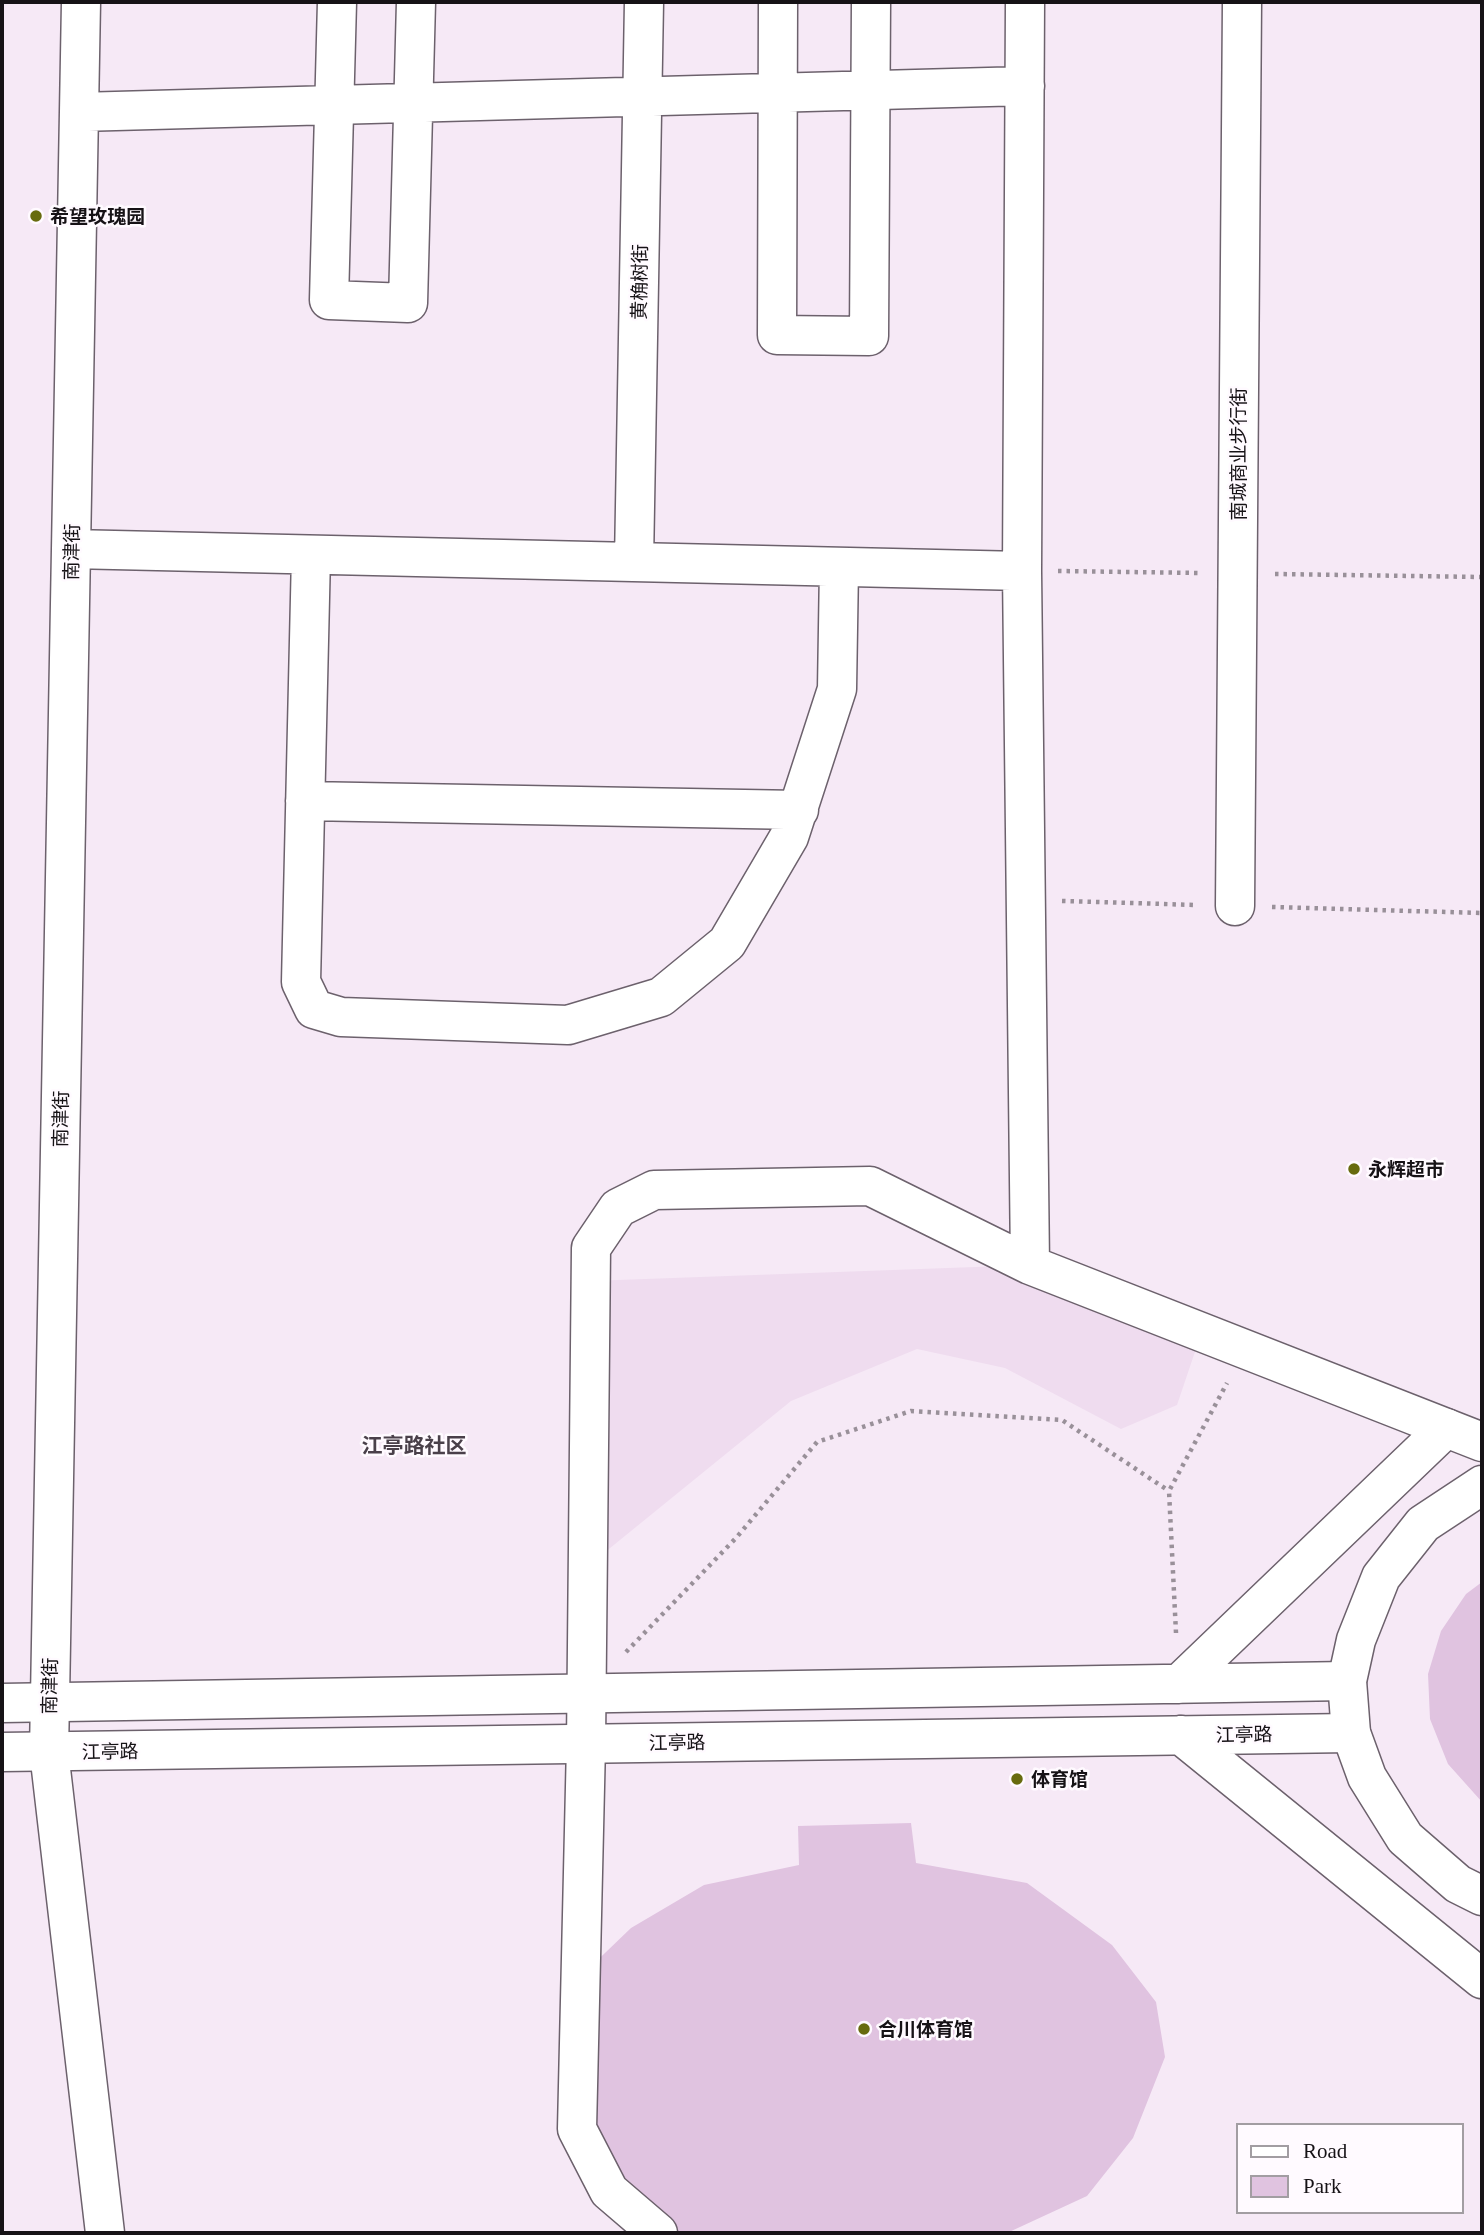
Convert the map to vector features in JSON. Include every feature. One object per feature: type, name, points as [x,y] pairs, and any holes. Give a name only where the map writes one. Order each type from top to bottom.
[{"type":"street","name":"南津街","points":[[81,2],[49,1752],[105,2233]]},
{"type":"street","points":[[337,2],[329,300],[408,303],[416,2]]},
{"type":"street","name":"黄桷树街","points":[[634,562],[644,2]]},
{"type":"street","points":[[778,2],[777,335],[869,336],[871,2]]},
{"type":"street","points":[[1025,2],[1022,571],[1030,1265]]},
{"type":"street","name":"南城商业步行街","points":[[1234,906],[1242,2]]},
{"type":"street","points":[[79,112],[1025,86]]},
{"type":"street","points":[[71,549],[1022,571]]},
{"type":"street","points":[[311,555],[300,982],[313,1009],[341,1017],[568,1025],[661,998],[727,943],[789,837],[837,689],[839,567]]},
{"type":"street","points":[[305,801],[799,810]]},
{"type":"street","points":[[658,2233],[609,2191],[577,2129],[586,1744],[591,1248],[618,1208],[654,1191],[870,1186],[1030,1265],[1482,1442]]},
{"type":"street","points":[[1179,1684],[1446,1428]]},
{"type":"street","points":[[1482,1485],[1423,1524],[1381,1577],[1356,1640],[1347,1681],[1351,1732],[1367,1777],[1405,1838],[1458,1884],[1482,1896]]},
{"type":"street","points":[[2,1703],[1347,1681]]},
{"type":"street","name":"江亭路","points":[[2,1752],[1351,1732]]},
{"type":"street","points":[[1181,1735],[1482,1979]]},
{"type":"path","points":[[1179,1684],[1169,1491],[1246,1348]]},
{"type":"path","points":[[586,1693],[736,1538],[817,1442],[911,1411],[1062,1420],[1169,1491]]},
{"type":"shaded area","points":[[1030,1265],[1202,1331],[1177,1405],[1121,1429],[1005,1368],[917,1349],[791,1401],[588,1566],[590,1281]]},
{"type":"green space","points":[[1482,1582],[1482,1802],[1448,1764],[1430,1719],[1428,1674],[1441,1631],[1466,1594]]},
{"type":"green space","name":"合川体育馆","points":[[911,1823],[916,1863],[1027,1883],[1112,1945],[1156,2002],[1165,2057],[1133,2138],[1087,2196],[1007,2233],[658,2233],[577,2129],[580,1977],[631,1928],[704,1885],[799,1865],[798,1826]]},
{"type":"place","name":"希望玫瑰园","points":[[36,216]]},
{"type":"place","name":"永辉超市","points":[[1354,1169]]},
{"type":"place","name":"体育馆","points":[[1017,1779]]},
{"type":"place","name":"合川体育馆","points":[[864,2029]]},
{"type":"district","name":"江亭路社区","points":[[414,1445]]}]
